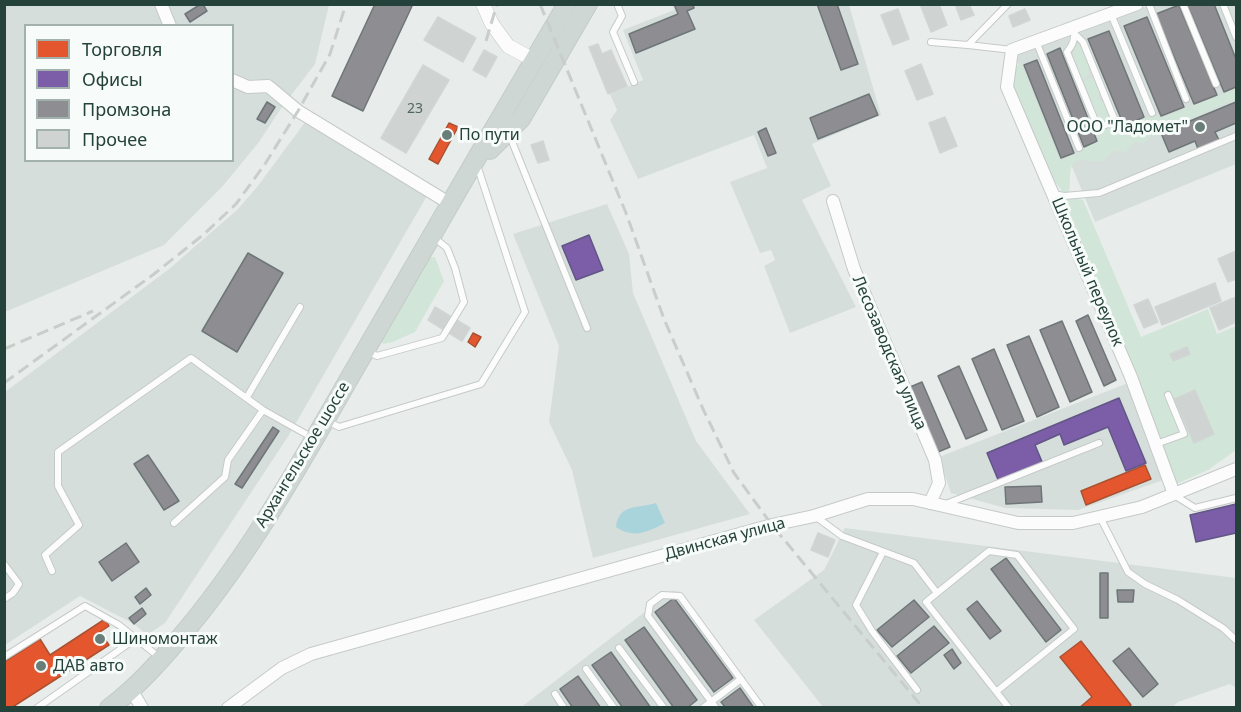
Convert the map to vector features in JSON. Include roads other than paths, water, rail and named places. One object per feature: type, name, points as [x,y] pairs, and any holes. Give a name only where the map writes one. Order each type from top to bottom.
[{"type":"main road","name":"Архангельское шоссе","points":[[508,125],[534,60],[567,4]]},
{"type":"main road","name":"Архангельское шоссе","points":[[109,708],[132,691],[162,659],[220,589],[245,553],[314,439],[449,202],[551,69],[588,4]]},
{"type":"main road","points":[[534,60],[551,69]]},
{"type":"street","points":[[161,4],[169,24]]},
{"type":"street","points":[[483,4],[492,24],[508,46],[534,60]]},
{"type":"street","points":[[1012,50],[1074,31],[1137,4]]},
{"type":"street","name":"Школьный переулок","points":[[1012,50],[1007,87],[1131,376],[1174,494]]},
{"type":"street","points":[[234,81],[248,87],[268,86],[298,111],[449,202]]},
{"type":"street","name":"Лесозаводская улица","points":[[833,201],[854,269],[935,460],[939,483],[936,504]]},
{"type":"street","name":"Двинская улица","points":[[228,708],[282,669],[311,654],[814,516],[868,499],[913,499],[1018,522],[1073,523],[1143,507],[1236,470]]},
{"type":"street","points":[[132,691],[142,708]]},
{"type":"lane","points":[[617,4],[622,16],[613,32],[634,82]]},
{"type":"lane","points":[[968,45],[1008,4]]},
{"type":"lane","points":[[1149,4],[1186,99]]},
{"type":"lane","points":[[1183,4],[1216,84]]},
{"type":"lane","points":[[1223,4],[1236,38]]},
{"type":"lane","points":[[1111,14],[1152,113]]},
{"type":"lane","points":[[1074,31],[1083,42],[1115,120],[1098,128],[1067,52],[1073,43],[1074,31]]},
{"type":"lane","points":[[1036,41],[1078,148]]},
{"type":"lane","points":[[931,42],[1012,50]]},
{"type":"lane","points":[[508,125],[587,328]]},
{"type":"lane","points":[[1053,193],[1064,196],[1099,193],[1236,136]]},
{"type":"lane","points":[[325,420],[339,427],[481,384],[525,312],[471,171]]},
{"type":"lane","points":[[365,351],[377,356],[442,338],[464,302],[447,248],[431,235]]},
{"type":"lane","points":[[247,397],[300,307]]},
{"type":"lane","points":[[52,571],[45,555],[79,525],[58,486],[58,452],[191,358],[263,410],[314,439]]},
{"type":"lane","points":[[1156,445],[1184,434],[1168,395]]},
{"type":"lane","points":[[174,524],[225,477],[228,460],[263,410]]},
{"type":"lane","points":[[936,504],[1099,443]]},
{"type":"lane","points":[[1174,494],[1195,508],[1236,498]]},
{"type":"lane","points":[[814,516],[842,536],[914,563],[937,593]]},
{"type":"lane","points":[[1100,517],[1128,572],[1223,628],[1236,640]]},
{"type":"lane","points":[[997,692],[1074,629],[1017,555],[989,551],[926,602],[1009,708]]},
{"type":"lane","points":[[883,552],[856,605],[872,631],[917,690]]},
{"type":"lane","points":[[4,564],[19,584],[13,593],[4,599]]},
{"type":"lane","points":[[713,705],[648,616],[650,604],[662,595],[680,596],[762,708]]},
{"type":"lane","points":[[4,657],[85,606],[107,616],[162,659]]},
{"type":"lane","points":[[37,708],[135,639]]},
{"type":"lane","points":[[619,648],[664,708]]},
{"type":"lane","points":[[586,669],[614,708]]},
{"type":"lane","points":[[704,708],[713,705],[741,679]]},
{"type":"lane","points":[[555,694],[564,708]]},
{"type":"water","points":[[656,503],[665,523],[640,533],[628,533],[616,527],[618,519],[625,510]]},
{"type":"railway","points":[[4,383],[154,274],[203,235],[236,204],[265,164],[330,54],[346,4]]},
{"type":"railway","points":[[486,41],[497,4]]},
{"type":"railway","points":[[540,4],[626,213],[664,319],[734,473],[772,525],[923,708]]},
{"type":"railway","points":[[4,349],[93,311]]},
{"type":"place","name":"ООО \"Ладомет\"","points":[[1200,127]]},
{"type":"place","name":"По пути","points":[[447,135]]},
{"type":"place","name":"Шиномонтаж","points":[[100,639]]},
{"type":"place","name":"ДАВ авто","points":[[41,666]]}]
